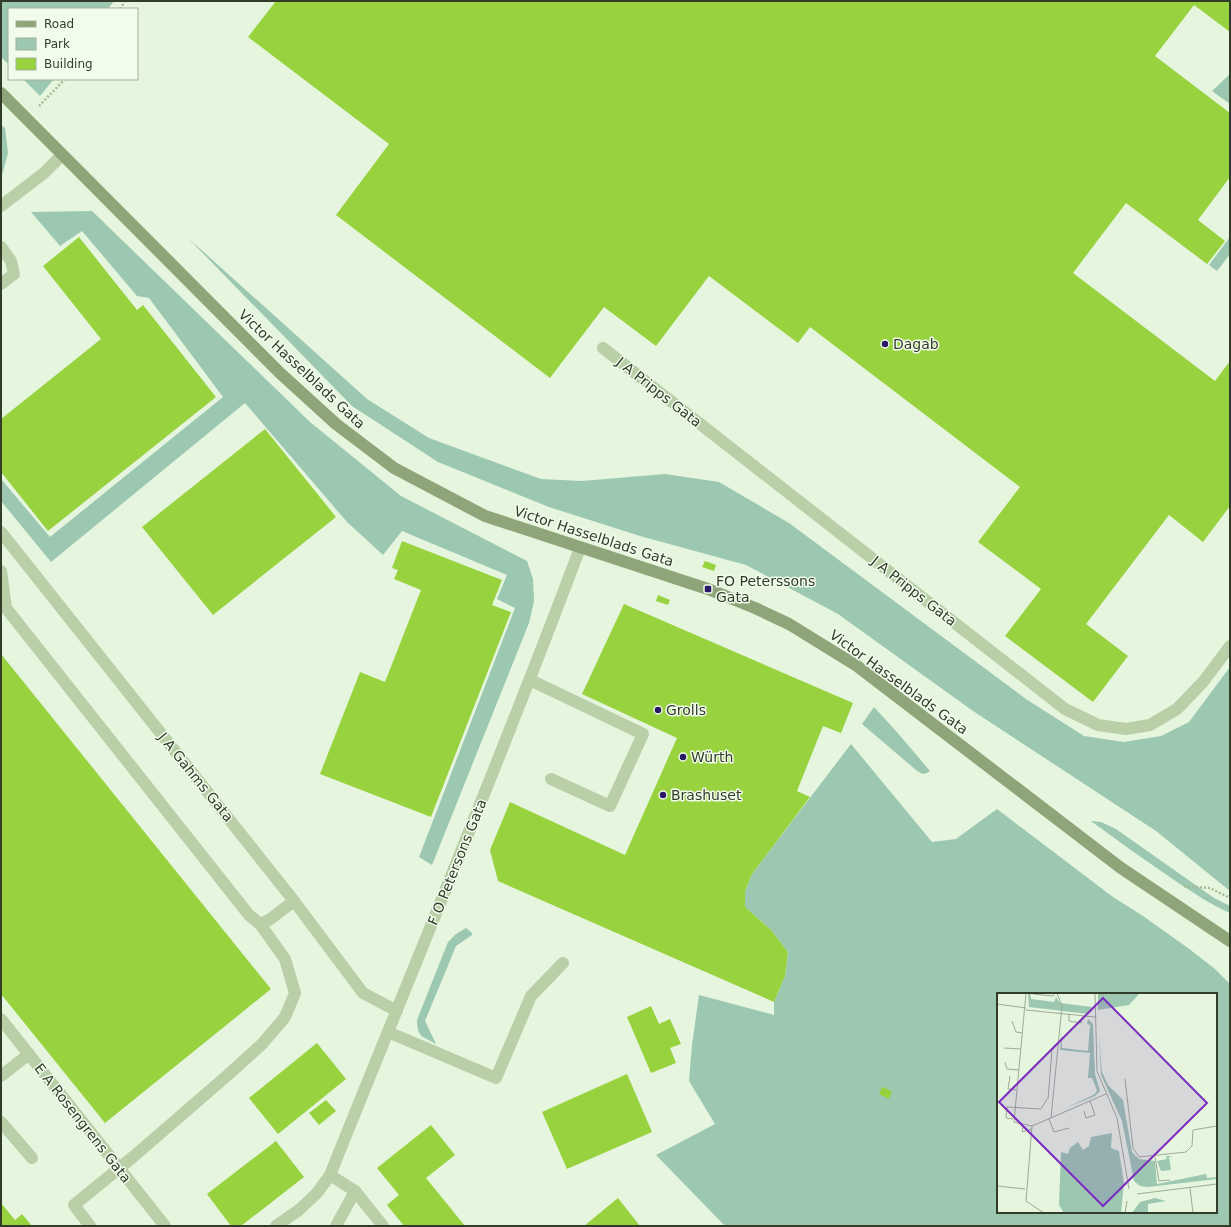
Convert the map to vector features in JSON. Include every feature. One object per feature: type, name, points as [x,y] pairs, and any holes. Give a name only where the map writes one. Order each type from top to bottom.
[{"type":"street","name":"Victor Hasselblads Gata","points":[[1,93],[280,372],[336,424],[394,468],[485,516],[580,548],[663,573],[741,602],[789,624],[825,645],[864,671],[1121,868],[1230,941]]},
{"type":"street","points":[[1,206],[44,172],[62,155]]},
{"type":"street","points":[[1,247],[11,261],[14,274],[1,284]]},
{"type":"street","name":"J A Pripps Gata","points":[[604,348],[1065,709],[1098,725],[1126,729],[1150,725],[1178,709],[1203,682],[1230,646]]},
{"type":"street","name":"J A Gahms Gata","points":[[1,532],[294,901],[363,993],[397,1011]]},
{"type":"street","name":"F O Petersons Gata","points":[[279,1225],[299,1210],[317,1193],[330,1175],[530,680],[580,548]]},
{"type":"street","points":[[1,571],[6,608],[249,915],[260,924],[285,959],[295,994],[285,1017],[262,1044],[119,1169],[74,1205],[90,1226]]},
{"type":"street","points":[[530,680],[643,734],[610,806],[551,779]]},
{"type":"street","points":[[260,924],[269,920],[294,901]]},
{"type":"street","points":[[388,1032],[496,1078],[530,996],[563,963]]},
{"type":"street","name":"E A Rosengrens Gata","points":[[1,1019],[165,1226]]},
{"type":"street","points":[[1,1076],[29,1054]]},
{"type":"street","points":[[1,1122],[32,1158]]},
{"type":"street","points":[[330,1175],[355,1191],[383,1226]]},
{"type":"street","points":[[336,1226],[355,1191]]},
{"type":"path","points":[[26,119],[64,80]]},
{"type":"path","points":[[1181,886],[1210,888],[1230,898]]},
{"type":"green space","points":[[1,1],[114,1],[109,8],[8,8],[8,64],[1,57]]},
{"type":"green space","points":[[1230,74],[1230,104],[1212,91]]},
{"type":"green space","points":[[24,80],[53,80],[40,96]]},
{"type":"green space","points":[[1,125],[5,128],[8,153],[1,179]]},
{"type":"green space","points":[[92,211],[310,422],[401,496],[527,561],[533,579],[534,601],[529,623],[432,865],[419,857],[515,608],[497,599],[507,575],[402,531],[383,555],[347,522],[245,403],[51,562],[1,501],[1,479],[50,537],[223,397],[149,298],[137,296],[82,231],[60,246],[31,212]]},
{"type":"green space","points":[[1230,237],[1230,254],[1217,271],[1209,265]]},
{"type":"green space","points":[[188,238],[367,399],[429,438],[541,479],[582,481],[665,474],[719,482],[789,523],[1026,699],[1084,736],[1124,742],[1161,736],[1189,722],[1230,667],[1230,891],[1156,831],[973,711],[838,614],[746,565],[640,536],[549,507],[438,462],[352,406]]},
{"type":"green space","points":[[874,707],[930,771],[922,774],[916,770],[862,724]]},
{"type":"green space","points":[[851,744],[932,842],[956,839],[997,809],[1113,897],[1188,948],[1215,969],[1230,984],[1230,1226],[725,1226],[656,1155],[715,1124],[689,1081],[699,995],[774,1015],[774,1002],[785,976],[788,952],[771,930],[745,907],[745,891],[752,874]]},
{"type":"green space","points":[[1091,821],[1101,822],[1116,829],[1214,898],[1230,906],[1230,913],[1209,903],[1177,882]]},
{"type":"green space","points":[[466,928],[472,933],[472,935],[456,946],[425,1021],[436,1044],[419,1033],[417,1020],[448,942],[456,934]]},
{"type":"building","points":[[276,1],[1230,1],[1230,32],[1194,5],[1155,56],[1230,113],[1230,177],[1198,220],[1225,241],[1207,264],[1126,203],[1073,273],[1215,381],[1230,361],[1230,506],[1203,542],[1169,515],[1086,624],[1128,656],[1093,702],[1005,636],[1041,589],[978,542],[1020,487],[810,327],[798,343],[709,276],[656,346],[604,307],[550,378],[336,215],[389,144],[248,37]]},
{"type":"building","points":[[79,237],[137,310],[143,305],[216,397],[48,531],[1,472],[1,419],[101,339],[43,266]]},
{"type":"building","points":[[265,429],[336,517],[213,615],[142,527]]},
{"type":"building","points":[[402,541],[502,580],[492,605],[511,612],[431,817],[320,774],[360,672],[385,682],[421,590],[394,579],[398,570],[392,568]]},
{"type":"building","points":[[705,561],[716,565],[714,571],[702,567]]},
{"type":"building","points":[[658,595],[670,600],[668,605],[656,601]]},
{"type":"building","points":[[624,604],[853,703],[841,733],[823,726],[797,791],[810,797],[752,874],[745,891],[745,907],[771,930],[788,952],[785,976],[774,1002],[498,881],[490,850],[510,802],[625,855],[677,738],[582,694]]},
{"type":"building","points":[[1,654],[271,989],[105,1123],[1,994]]},
{"type":"building","points":[[651,1006],[659,1024],[670,1019],[681,1044],[670,1048],[676,1063],[651,1073],[627,1017]]},
{"type":"building","points":[[317,1043],[346,1079],[278,1134],[249,1098]]},
{"type":"building","points":[[627,1074],[652,1132],[567,1169],[542,1112]]},
{"type":"building","points":[[882,1087],[892,1091],[889,1099],[879,1094]]},
{"type":"building","points":[[326,1100],[336,1111],[319,1125],[309,1113]]},
{"type":"building","points":[[431,1125],[455,1155],[426,1178],[465,1226],[404,1226],[387,1205],[399,1195],[377,1168]]},
{"type":"building","points":[[276,1141],[304,1177],[241,1226],[231,1226],[207,1194]]},
{"type":"building","points":[[618,1198],[640,1226],[584,1226]]},
{"type":"building","points":[[1,1203],[15,1220],[22,1214],[32,1226],[1,1226]]},
{"type":"place","name":"Dagab","points":[[885,344]]},
{"type":"place","name":"FO Peterssons Gata","points":[[708,589]]},
{"type":"place","name":"Grolls","points":[[658,710]]},
{"type":"place","name":"Würth","points":[[683,757]]},
{"type":"place","name":"Brashuset","points":[[663,795]]}]
